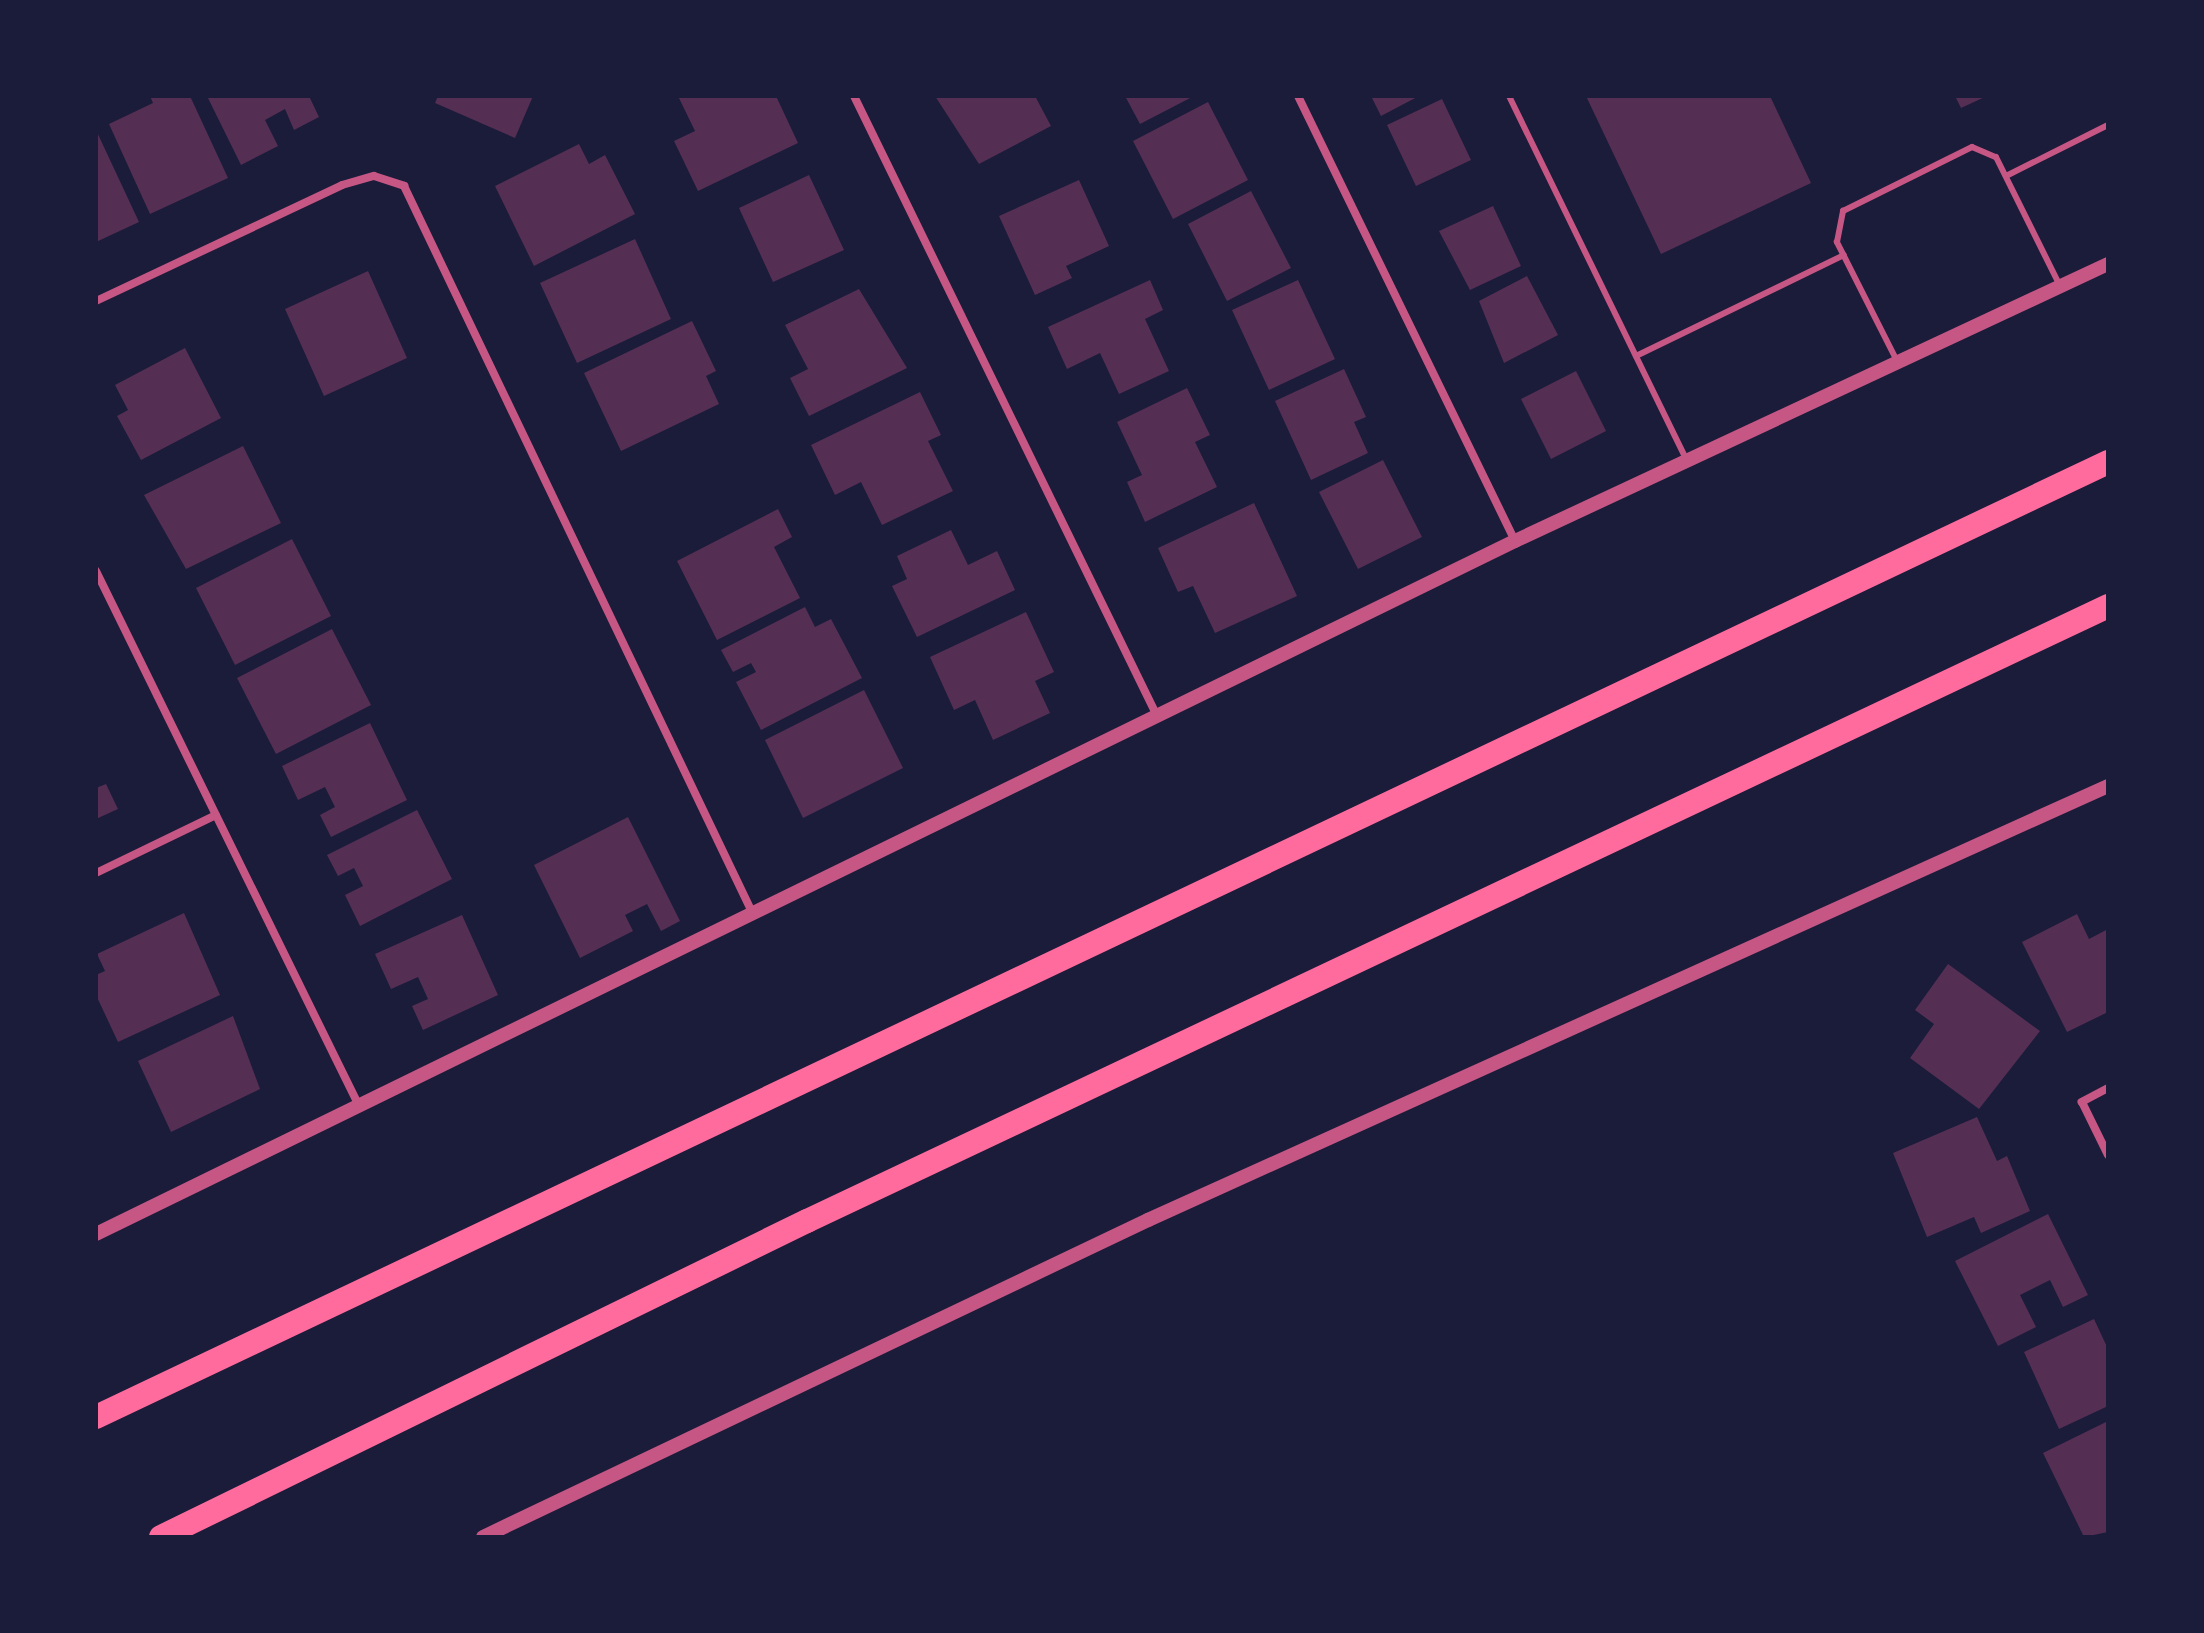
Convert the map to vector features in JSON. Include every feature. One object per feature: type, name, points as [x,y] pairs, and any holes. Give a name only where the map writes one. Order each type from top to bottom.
[{"type":"highway","points":[[96,1417],[2108,462]]},
{"type":"highway","points":[[161,1537],[807,1221],[2108,606]]},
{"type":"street","points":[[854,96],[1157,716]]},
{"type":"street","points":[[1298,96],[1515,541]]},
{"type":"street","points":[[96,301],[374,176],[404,186],[753,914]]},
{"type":"street","points":[[96,1234],[1515,541],[2108,264]]},
{"type":"street","points":[[96,571],[358,1104]]},
{"type":"street","points":[[483,1537],[1148,1220],[2108,786]]},
{"type":"street","points":[[96,873],[216,815]]},
{"type":"street","points":[[2108,1088],[2082,1102],[2108,1155]]},
{"type":"lane","points":[[1509,96],[1687,461]]},
{"type":"lane","points":[[2006,176],[2108,125]]},
{"type":"lane","points":[[1898,363],[1837,242],[1843,211],[1972,147],[1996,157],[2060,286]]},
{"type":"lane","points":[[1636,356],[1844,255]]},
{"type":"building","points":[[150,96],[190,96],[228,178],[150,214],[109,124],[153,103]]},
{"type":"building","points":[[207,96],[309,96],[319,117],[294,130],[285,109],[265,120],[278,146],[241,165]]},
{"type":"building","points":[[438,96],[533,96],[515,138],[435,103]]},
{"type":"building","points":[[678,96],[776,96],[798,143],[698,191],[674,141],[695,131]]},
{"type":"building","points":[[935,96],[1035,96],[1051,126],[979,164]]},
{"type":"building","points":[[1125,96],[1194,96],[1140,124]]},
{"type":"building","points":[[1371,96],[1419,96],[1381,116]]},
{"type":"building","points":[[1586,96],[1770,96],[1811,183],[1661,254]]},
{"type":"building","points":[[1955,96],[1987,96],[1961,108]]},
{"type":"building","points":[[1442,99],[1471,160],[1416,186],[1387,125]]},
{"type":"building","points":[[1208,102],[1248,180],[1173,219],[1133,141]]},
{"type":"building","points":[[96,130],[139,222],[96,242]]},
{"type":"building","points":[[579,144],[589,164],[605,155],[635,214],[534,266],[495,186]]},
{"type":"building","points":[[809,175],[844,250],[773,282],[739,208]]},
{"type":"building","points":[[1079,180],[1109,246],[1066,266],[1072,278],[1035,295],[999,216]]},
{"type":"building","points":[[1251,191],[1291,268],[1227,301],[1188,224]]},
{"type":"building","points":[[1493,206],[1521,266],[1470,290],[1439,231]]},
{"type":"building","points":[[635,239],[671,319],[577,363],[540,283]]},
{"type":"building","points":[[368,271],[407,358],[324,396],[285,309]]},
{"type":"building","points":[[1527,276],[1558,335],[1504,363],[1479,301]]},
{"type":"building","points":[[1150,280],[1163,310],[1145,319],[1169,371],[1119,394],[1100,353],[1067,369],[1048,327]]},
{"type":"building","points":[[1298,280],[1335,359],[1269,390],[1232,310]]},
{"type":"building","points":[[859,289],[907,368],[809,416],[790,378],[808,369],[785,325]]},
{"type":"building","points":[[692,321],[716,371],[706,376],[719,404],[621,451],[584,373]]},
{"type":"building","points":[[185,348],[221,418],[141,460],[117,416],[128,410],[115,385]]},
{"type":"building","points":[[1344,369],[1366,417],[1354,422],[1368,453],[1311,480],[1275,401]]},
{"type":"building","points":[[1576,371],[1606,431],[1551,459],[1521,399]]},
{"type":"building","points":[[1187,388],[1210,435],[1195,442],[1217,487],[1145,522],[1127,482],[1142,475],[1117,422]]},
{"type":"building","points":[[920,392],[941,435],[928,441],[953,491],[882,525],[861,482],[835,495],[811,445]]},
{"type":"building","points":[[243,446],[281,523],[186,569],[144,495]]},
{"type":"building","points":[[1383,460],[1422,537],[1358,569],[1319,492]]},
{"type":"building","points":[[1254,503],[1297,596],[1215,633],[1193,586],[1178,592],[1158,548]]},
{"type":"building","points":[[778,509],[792,537],[774,547],[800,598],[717,640],[677,561]]},
{"type":"building","points":[[951,530],[968,565],[997,551],[1015,590],[917,637],[892,586],[907,579],[897,556]]},
{"type":"building","points":[[292,539],[331,616],[235,665],[196,588]]},
{"type":"building","points":[[805,607],[815,627],[831,619],[862,678],[761,730],[736,682],[756,672],[751,663],[733,672],[721,650]]},
{"type":"building","points":[[1026,612],[1054,672],[1035,681],[1050,713],[993,740],[975,700],[954,710],[930,657]]},
{"type":"building","points":[[332,629],[371,705],[276,754],[237,678]]},
{"type":"building","points":[[864,690],[903,768],[803,818],[765,740]]},
{"type":"building","points":[[370,723],[407,800],[331,837],[320,815],[335,807],[325,787],[298,800],[282,766]]},
{"type":"building","points":[[106,784],[118,809],[96,819],[96,788]]},
{"type":"building","points":[[417,810],[452,879],[360,926],[345,895],[363,886],[354,868],[338,876],[327,855]]},
{"type":"building","points":[[628,817],[680,921],[661,931],[647,904],[625,915],[633,931],[580,958],[534,865]]},
{"type":"building","points":[[184,913],[220,995],[118,1042],[96,995],[96,975],[105,971],[97,954]]},
{"type":"building","points":[[2077,914],[2089,939],[2108,929],[2108,1012],[2067,1032],[2022,942]]},
{"type":"building","points":[[462,915],[498,995],[423,1030],[412,1006],[428,999],[418,977],[391,989],[375,954]]},
{"type":"building","points":[[1948,964],[2040,1031],[1979,1109],[1910,1058],[1934,1024],[1915,1010]]},
{"type":"building","points":[[233,1016],[260,1089],[171,1132],[138,1061]]},
{"type":"building","points":[[1977,1117],[1997,1161],[2007,1156],[2030,1211],[1981,1233],[1974,1217],[1927,1237],[1893,1153]]},
{"type":"building","points":[[2048,1214],[2088,1295],[2063,1307],[2050,1280],[2020,1295],[2036,1327],[1998,1346],[1955,1261]]},
{"type":"building","points":[[2094,1319],[2108,1349],[2108,1406],[2059,1429],[2024,1352]]},
{"type":"building","points":[[2108,1421],[2108,1532],[2084,1537],[2043,1453]]}]
